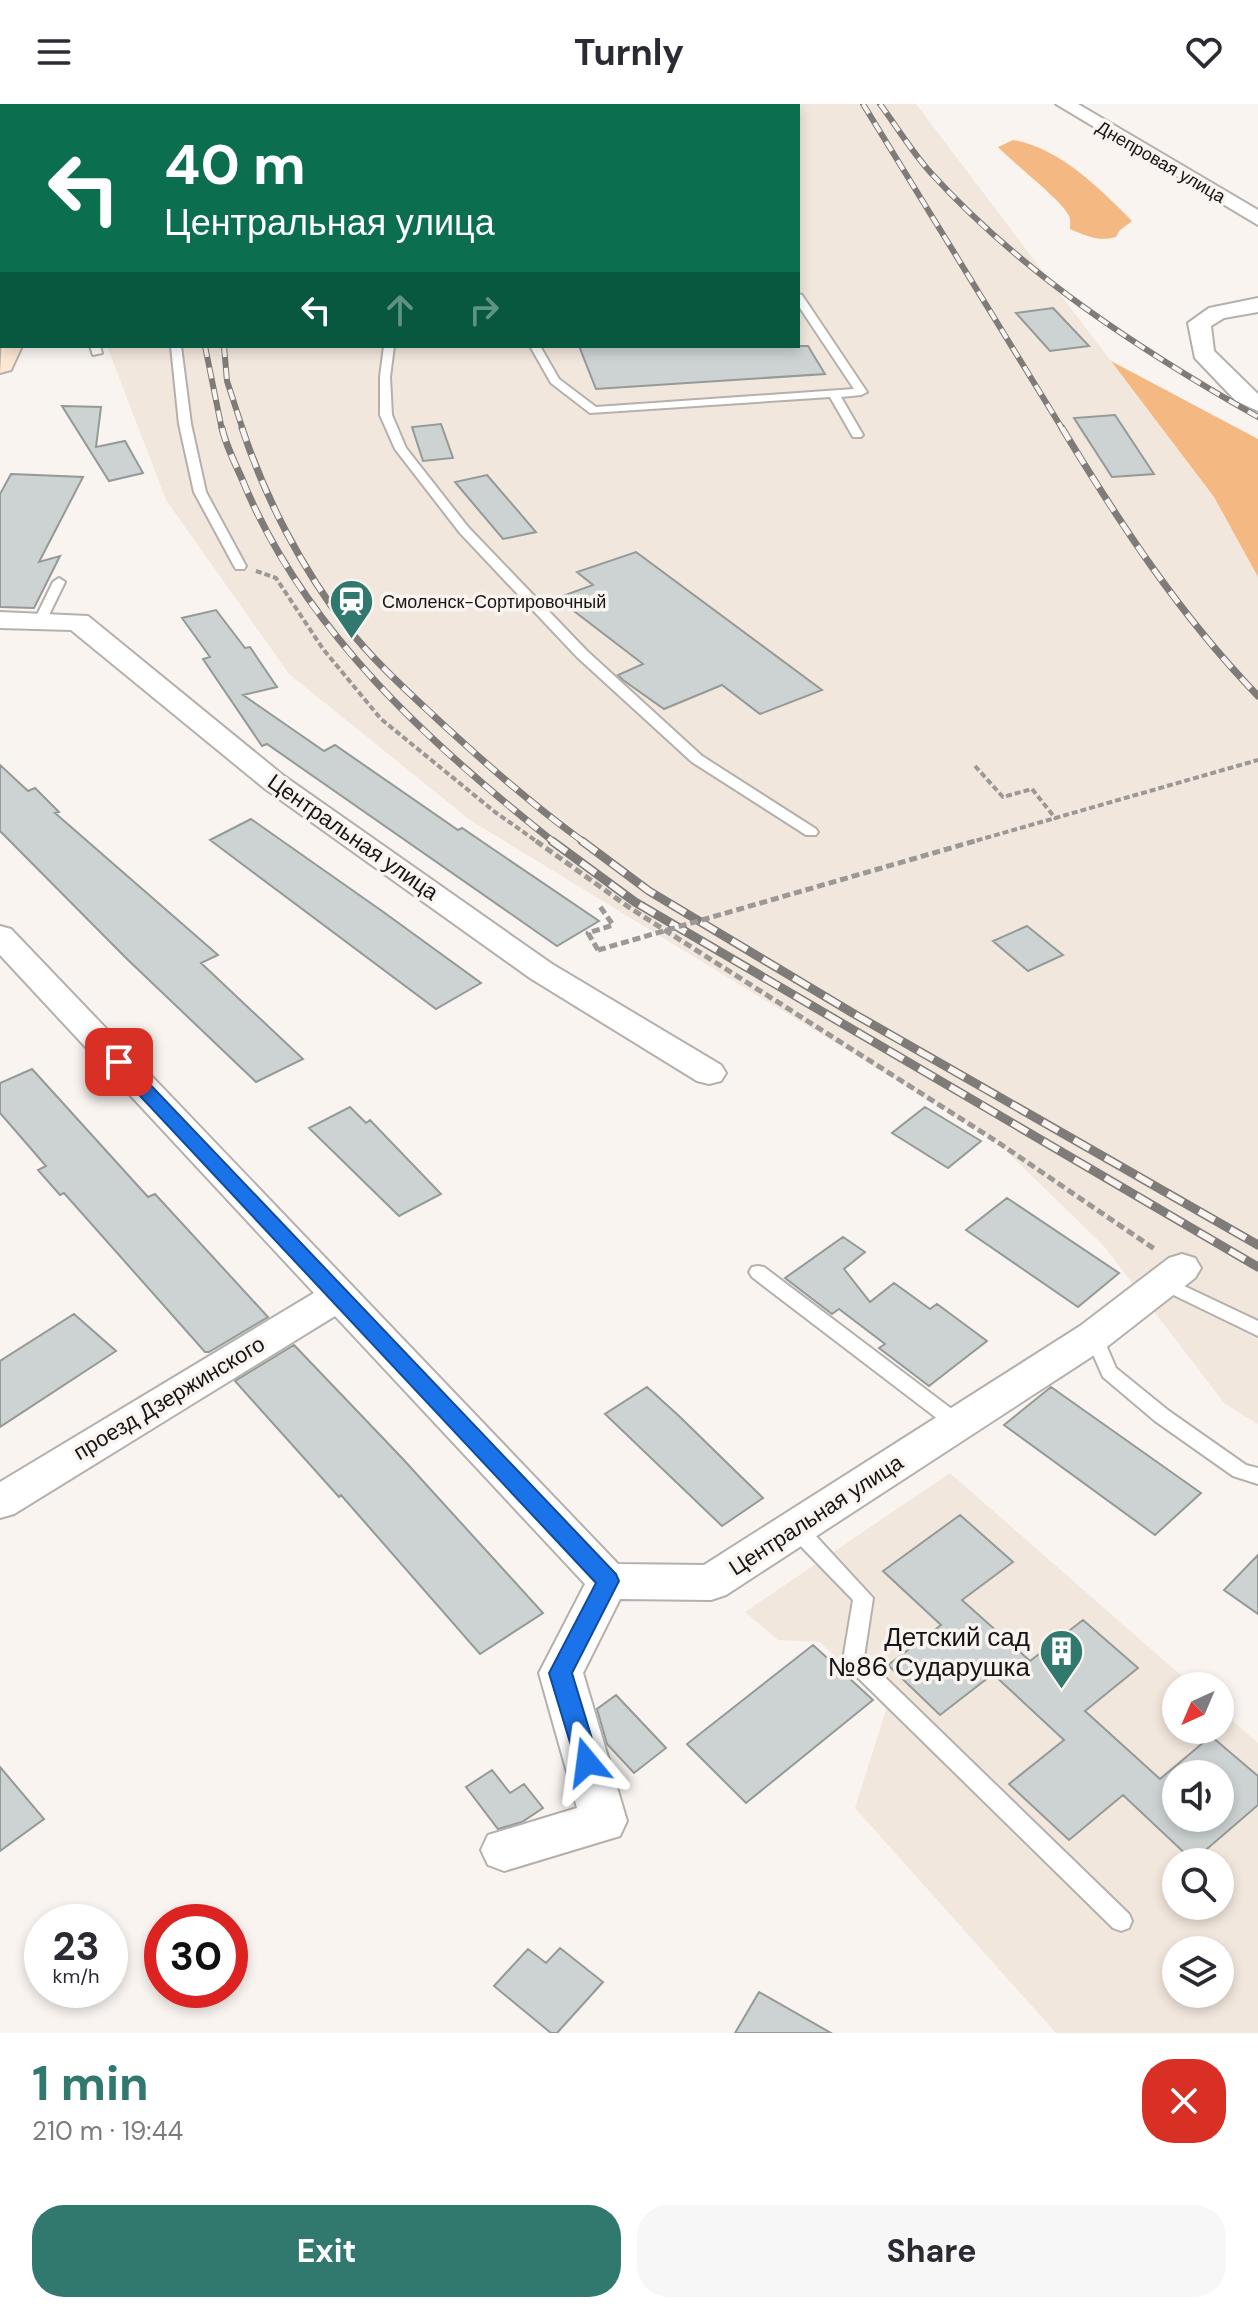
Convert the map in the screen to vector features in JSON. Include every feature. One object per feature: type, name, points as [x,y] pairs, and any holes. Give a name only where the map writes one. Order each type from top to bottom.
[{"type":"street","name":"Днепровая улица","points":[[1065,104],[1258,219]]},
{"type":"street","points":[[1258,305],[1217,313],[1199,323],[1203,353],[1244,396],[1258,404]]},
{"type":"street","name":"Центральная улица","points":[[0,620],[78,622],[274,782],[541,971],[709,1073]]},
{"type":"street","points":[[0,936],[608,1581],[561,1673],[604,1821],[504,1850]]},
{"type":"street","name":"Центральная улица","points":[[608,1581],[711,1583],[1094,1336],[1172,1275]]},
{"type":"street","name":"проезд Дзержинского","points":[[0,1502],[339,1295]]},
{"type":"lane","points":[[536,348],[555,381],[594,411],[861,392],[800,300]]},
{"type":"lane","points":[[176,348],[185,424],[200,492],[240,566]]},
{"type":"lane","points":[[389,348],[385,377],[386,415],[401,449],[464,530],[582,654],[697,759],[811,832]]},
{"type":"lane","points":[[834,394],[857,435]]},
{"type":"lane","points":[[40,621],[59,582]]},
{"type":"lane","points":[[758,1272],[958,1424]]},
{"type":"lane","points":[[1172,1275],[1258,1329]]},
{"type":"lane","points":[[1094,1336],[1109,1372],[1162,1416],[1240,1471],[1258,1476]]},
{"type":"lane","points":[[796,1528],[863,1598],[853,1660],[1121,1921]]},
{"type":"path","points":[[240,566],[276,578],[323,649],[381,719],[495,812],[630,908],[996,1141],[1172,1275]]},
{"type":"path","points":[[599,905],[613,925],[588,933],[598,950],[1258,760]]},
{"type":"path","points":[[975,766],[1003,797],[1032,789],[1056,819]]},
{"type":"shaded area","points":[[800,104],[916,104],[1214,497],[1258,577],[1258,1424],[1225,1404],[1103,1245],[996,1141],[470,820],[289,674],[166,500],[108,348],[800,348]]},
{"type":"shaded area","points":[[1013,140],[1030,144],[1063,160],[1132,221],[1116,237],[1104,239],[1070,229],[1070,218],[1065,210],[998,147]]},
{"type":"shaded area","points":[[1111,361],[1258,439],[1258,577],[1214,497]]},
{"type":"shaded area","points":[[950,1473],[1177,1672],[1162,1672],[1162,1744],[1234,1744],[1234,1722],[1258,1743],[1258,2033],[1056,2033],[855,1808],[887,1707],[820,1642],[778,1640],[745,1612]]},
{"type":"building","points":[[1053,308],[1089,346],[1050,351],[1016,313]]},
{"type":"building","points":[[808,346],[825,374],[596,389],[580,348]]},
{"type":"building","points":[[62,406],[101,407],[96,447],[125,441],[143,473],[109,481]]},
{"type":"building","points":[[1115,415],[1154,474],[1112,477],[1074,418]]},
{"type":"building","points":[[441,424],[453,458],[423,461],[412,427]]},
{"type":"building","points":[[11,474],[83,477],[39,562],[60,556],[34,608],[0,607],[0,494]]},
{"type":"building","points":[[487,475],[536,532],[503,539],[455,482]]},
{"type":"building","points":[[636,552],[822,690],[760,714],[722,685],[664,709],[623,680],[618,675],[643,664],[557,598],[593,585],[577,572]]},
{"type":"building","points":[[216,610],[245,648],[250,647],[277,687],[243,695],[324,751],[335,745],[458,830],[462,828],[599,921],[557,946],[267,744],[262,746],[203,659],[210,657],[182,618]]},
{"type":"building","points":[[0,765],[28,791],[35,788],[59,812],[55,813],[218,955],[201,963],[303,1059],[256,1082],[126,958],[0,831]]},
{"type":"building","points":[[251,819],[481,983],[436,1009],[210,840]]},
{"type":"building","points":[[1027,926],[1063,955],[1028,971],[993,941]]},
{"type":"building","points":[[32,1069],[148,1197],[155,1194],[268,1317],[205,1352],[64,1193],[60,1195],[38,1170],[46,1166],[0,1113],[0,1083]]},
{"type":"building","points":[[350,1107],[366,1123],[370,1120],[441,1194],[399,1216],[309,1128]]},
{"type":"building","points":[[925,1107],[981,1141],[948,1168],[892,1133]]},
{"type":"building","points":[[1007,1198],[1119,1273],[1078,1307],[966,1230]]},
{"type":"building","points":[[843,1237],[865,1252],[844,1269],[870,1302],[894,1283],[930,1309],[937,1304],[987,1341],[929,1386],[879,1348],[885,1344],[839,1309],[832,1314],[785,1278]]},
{"type":"building","points":[[74,1314],[116,1351],[0,1427],[0,1361]]},
{"type":"building","points":[[294,1345],[543,1613],[480,1654],[341,1495],[339,1497],[235,1381]]},
{"type":"building","points":[[647,1387],[763,1498],[722,1526],[605,1414]]},
{"type":"building","points":[[1051,1387],[1201,1493],[1155,1535],[1004,1425]]},
{"type":"building","name":"Детский сад №86 Сударушка","points":[[960,1515],[1013,1562],[962,1600],[1030,1661],[1083,1620],[1138,1668],[1085,1711],[1160,1779],[1162,1777],[1162,1832],[1123,1795],[1069,1840],[1009,1784],[1064,1740],[993,1674],[940,1715],[888,1665],[941,1625],[883,1571]]},
{"type":"building","points":[[1258,1555],[1258,1614],[1224,1590]]},
{"type":"building","points":[[813,1645],[873,1700],[746,1803],[687,1744]]},
{"type":"building","points":[[616,1695],[666,1748],[634,1773],[607,1744],[597,1709]]},
{"type":"building","name":"Детский сад №86 Сударушка","points":[[1202,1744],[1220,1744],[1258,1776],[1258,1805],[1234,1826],[1234,1760],[1183,1760]]},
{"type":"building","points":[[0,1767],[44,1819],[0,1851]]},
{"type":"building","points":[[492,1770],[510,1793],[524,1784],[543,1808],[522,1822],[498,1829],[466,1787]]},
{"type":"building","name":"Детский сад №86 Сударушка","points":[[1162,1832],[1227,1832],[1208,1848],[1179,1848]]},
{"type":"building","points":[[560,1948],[603,1982],[557,2033],[551,2033],[494,1986],[528,1949],[546,1963]]},
{"type":"building","points":[[759,1992],[831,2033],[735,2033]]},
{"type":"railway","points":[[863,104],[1063,430]]},
{"type":"railway","points":[[880,104],[931,173],[1004,244],[1127,337],[1258,417]]},
{"type":"railway","points":[[205,348],[222,430]]},
{"type":"railway","points":[[224,348],[227,381],[243,430]]},
{"type":"railway","points":[[222,428],[268,534],[299,586],[335,635],[417,724],[462,766],[555,843]]},
{"type":"railway","points":[[242,428],[286,532],[315,581],[357,639],[378,663],[473,751],[585,843]]},
{"type":"railway","points":[[1062,428],[1152,568],[1202,633],[1258,696]]},
{"type":"railway","points":[[552,841],[635,902],[1258,1267]]},
{"type":"railway","points":[[582,841],[649,891],[856,1015],[1258,1245]]},
{"type":"place","name":"Смоленск-Сортировочный","points":[[351,641]]},
{"type":"place","name":"Детский сад №86 Сударушка","points":[[1061,1691]]},
{"type":"route","points":[[119,1062],[608,1581],[561,1673],[587,1762]]}]
